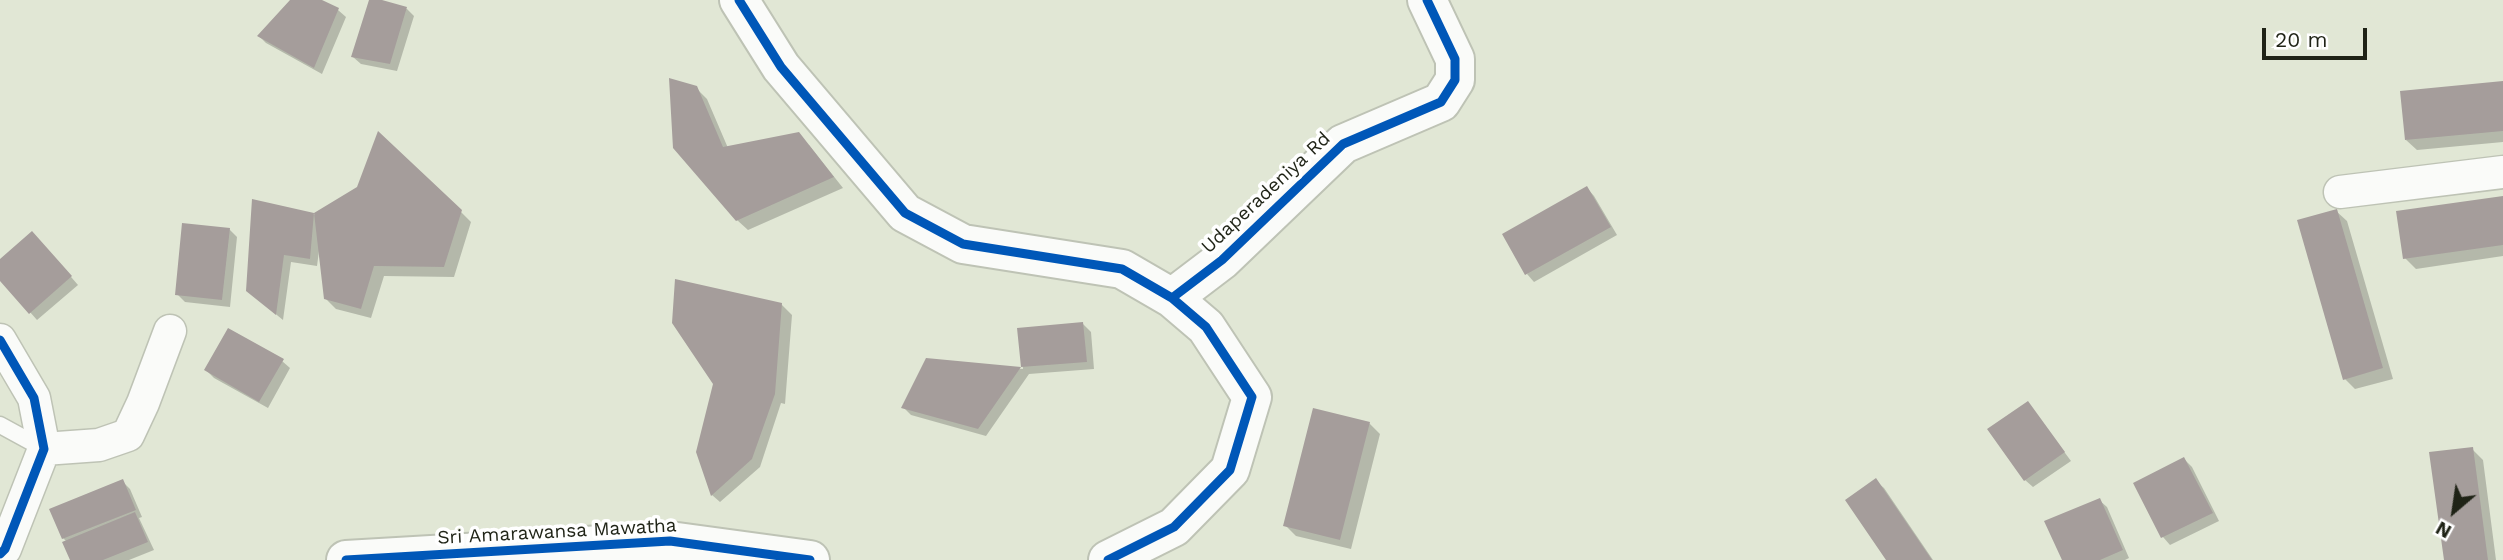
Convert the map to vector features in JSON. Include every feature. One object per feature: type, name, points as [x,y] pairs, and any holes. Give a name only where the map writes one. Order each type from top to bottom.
[{"type":"street","points":[[738,0],[782,67],[905,213],[963,244],[1122,269],[1172,298],[1206,327],[1252,397],[1230,470],[1174,527],[1108,560]]},
{"type":"street","name":"Udaperadeniya Rd","points":[[1172,298],[1222,260],[1343,144],[1441,102],[1455,80],[1455,59],[1427,0]]},
{"type":"street","points":[[2340,192],[2503,172]]},
{"type":"street","points":[[44,449],[100,444],[128,435],[170,331]]},
{"type":"street","points":[[0,340],[34,398],[44,449],[5,549],[0,554]]},
{"type":"street","name":"Sri Amarawansa Mawatha","points":[[346,560],[669,551],[810,560]]},
{"type":"lane","points":[[0,425],[44,449]]},
{"type":"building","points":[[290,0],[322,0],[339,8],[314,68],[257,36]]},
{"type":"building","points":[[369,0],[382,0],[407,7],[390,64],[351,57]]},
{"type":"building","points":[[669,78],[697,86],[723,147],[799,132],[834,177],[736,221],[673,148]]},
{"type":"building","points":[[2503,81],[2503,131],[2405,140],[2400,91]]},
{"type":"building","points":[[378,131],[462,210],[444,267],[374,266],[361,309],[324,299],[314,213],[357,187]]},
{"type":"building","points":[[1587,186],[1611,227],[1525,275],[1502,234]]},
{"type":"building","points":[[2503,196],[2503,245],[2403,259],[2396,211]]},
{"type":"building","points":[[252,199],[314,213],[310,259],[284,255],[276,315],[246,291]]},
{"type":"building","points":[[2337,209],[2383,368],[2343,380],[2297,220]]},
{"type":"building","points":[[182,223],[230,228],[222,300],[175,295]]},
{"type":"building","points":[[32,231],[72,276],[29,314],[0,281],[0,259]]},
{"type":"building","points":[[675,279],[782,303],[775,394],[752,459],[711,496],[696,452],[713,384],[672,323]]},
{"type":"building","points":[[1083,322],[1087,362],[1021,367],[1017,328]]},
{"type":"building","points":[[228,328],[284,359],[259,402],[204,370]]},
{"type":"building","points":[[926,358],[1021,367],[978,429],[901,408]]},
{"type":"building","points":[[2028,401],[2065,452],[2024,481],[1987,429]]},
{"type":"building","points":[[1313,408],[1370,422],[1340,540],[1283,526]]},
{"type":"building","points":[[2473,447],[2488,560],[2444,560],[2429,452]]},
{"type":"building","points":[[2184,457],[2213,513],[2161,538],[2133,483]]},
{"type":"building","points":[[1876,478],[1932,560],[1886,560],[1845,500]]},
{"type":"building","points":[[123,479],[136,510],[62,539],[49,509]]},
{"type":"building","points":[[2100,498],[2123,550],[2100,560],[2062,560],[2044,521]]},
{"type":"building","points":[[135,512],[148,542],[103,560],[70,560],[62,542]]},
{"type":"cycle path","points":[[739,0],[781,67],[905,213],[963,244],[1122,269],[1172,298],[1206,327],[1252,397],[1230,470],[1174,527],[1108,560]]},
{"type":"cycle path","points":[[1172,298],[1222,260],[1343,144],[1441,102],[1455,80],[1455,59],[1427,0]]},
{"type":"cycle path","points":[[0,340],[34,398],[44,449],[5,549],[0,554]]},
{"type":"cycle path","points":[[346,560],[670,541],[810,560]]}]
